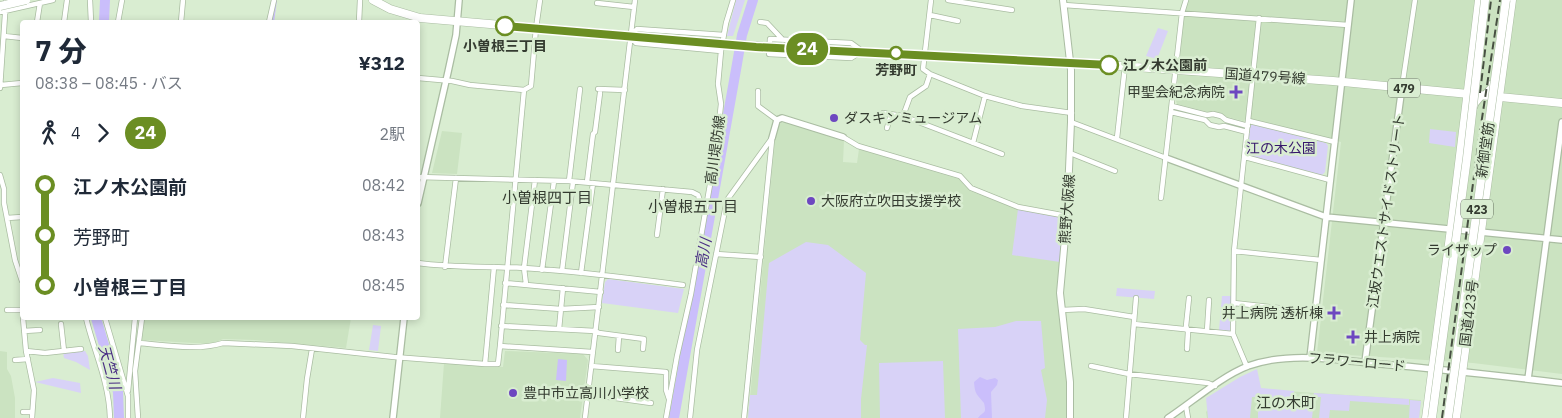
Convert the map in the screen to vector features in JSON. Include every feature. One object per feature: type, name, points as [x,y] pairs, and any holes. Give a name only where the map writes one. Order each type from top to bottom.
[{"type":"highway","points":[[3,8],[26,0]]},
{"type":"highway","name":"国道479号線","points":[[373,0],[409,16],[536,28],[699,42],[784,44],[862,51],[1176,69],[1467,92],[1562,103]]},
{"type":"highway","name":"423","points":[[1426,418],[1479,0]]},
{"type":"highway","name":"新御堂筋","points":[[1432,418],[1467,158],[1485,0]]},
{"type":"highway","name":"新御堂筋","points":[[1448,418],[1506,0]]},
{"type":"highway","name":"国道423号","points":[[1456,418],[1512,0]]},
{"type":"main road","name":"熊野大阪線","points":[[1064,2],[1070,62],[1072,122],[1067,216],[1060,293],[1070,382],[1070,418]]},
{"type":"street","points":[[0,12],[6,0]]},
{"type":"street","points":[[3,8],[54,0]]},
{"type":"street","points":[[64,20],[67,0]]},
{"type":"street","points":[[90,0],[91,20]]},
{"type":"street","points":[[118,20],[122,0]]},
{"type":"street","points":[[181,20],[183,0]]},
{"type":"street","points":[[270,20],[274,0]]},
{"type":"street","points":[[359,20],[360,0]]},
{"type":"street","points":[[459,0],[456,35],[447,80],[420,177],[571,181],[692,192],[698,196],[704,214]]},
{"type":"street","points":[[420,78],[447,80],[470,86],[524,90],[531,86],[540,0]]},
{"type":"street","points":[[585,418],[635,0]]},
{"type":"street","name":"高川堤防線","points":[[666,418],[691,294],[716,150],[721,104],[718,84],[721,52],[733,0]]},
{"type":"street","points":[[931,0],[923,68],[930,74],[985,96],[1022,106],[1072,113]]},
{"type":"street","points":[[948,0],[1012,10]]},
{"type":"street","points":[[1161,198],[1182,13],[1186,0]]},
{"type":"street","points":[[1310,358],[1351,0]]},
{"type":"street","name":"江坂ウエストサイドストリート","points":[[1365,362],[1415,0]]},
{"type":"street","points":[[1064,2],[1348,25]]},
{"type":"street","points":[[37,20],[40,3]]},
{"type":"street","points":[[597,3],[634,7]]},
{"type":"street","points":[[3,8],[4,36],[0,86],[20,83]]},
{"type":"street","points":[[930,15],[958,21]]},
{"type":"street","points":[[1247,367],[1233,334],[1234,250],[1259,18]]},
{"type":"street","points":[[760,22],[768,23],[784,44]]},
{"type":"street","points":[[630,36],[637,29],[724,35]]},
{"type":"street","points":[[4,36],[20,38]]},
{"type":"street","points":[[630,36],[636,44],[721,52]]},
{"type":"street","points":[[784,44],[770,39],[769,54],[851,58],[862,51]]},
{"type":"street","points":[[1462,135],[1473,126],[1476,104],[1491,86],[1497,48],[1507,42]]},
{"type":"street","points":[[1117,138],[1125,66]]},
{"type":"street","points":[[903,116],[910,97],[926,86],[930,74]]},
{"type":"street","points":[[562,271],[580,89]]},
{"type":"street","points":[[139,343],[200,346],[213,346],[222,343],[292,346],[399,358],[498,364],[524,90]]},
{"type":"street","points":[[581,273],[593,134],[595,132],[599,91],[625,90]]},
{"type":"street","points":[[758,92],[758,106],[777,120]]},
{"type":"street","points":[[973,143],[985,96]]},
{"type":"street","points":[[1172,106],[1207,115],[1222,116],[1226,120],[1248,129]]},
{"type":"street","points":[[1171,112],[1205,120],[1210,125],[1248,129]]},
{"type":"street","points":[[883,113],[903,116],[1002,154]]},
{"type":"street","points":[[887,128],[891,114]]},
{"type":"street","points":[[777,120],[782,118],[843,136],[858,146],[960,176],[971,188],[1018,207],[1067,216]]},
{"type":"street","points":[[744,418],[772,138],[777,120]]},
{"type":"street","points":[[1249,121],[1335,142]]},
{"type":"street","points":[[1072,122],[1326,217],[1562,240]]},
{"type":"street","points":[[1528,379],[1562,122]]},
{"type":"street","points":[[690,418],[697,350],[727,200],[772,138]]},
{"type":"street","points":[[1070,153],[1115,171]]},
{"type":"street","points":[[1245,157],[1330,180]]},
{"type":"street","points":[[0,175],[14,260],[20,274]]},
{"type":"street","points":[[445,267],[456,178]]},
{"type":"street","points":[[526,284],[524,268],[535,180]]},
{"type":"street","points":[[542,270],[554,181]]},
{"type":"street","points":[[657,234],[663,189]]},
{"type":"street","points":[[7,218],[20,217]]},
{"type":"street","points":[[1234,250],[1321,260]]},
{"type":"street","points":[[716,254],[761,257]]},
{"type":"street","points":[[420,263],[445,267],[524,268],[562,271],[683,285]]},
{"type":"street","points":[[484,364],[494,267]]},
{"type":"street","points":[[505,282],[601,292]]},
{"type":"street","points":[[559,329],[563,288]]},
{"type":"street","points":[[1126,418],[1136,298]]},
{"type":"street","points":[[1187,349],[1189,298]]},
{"type":"street","points":[[1207,331],[1209,300]]},
{"type":"street","points":[[1234,303],[1315,312]]},
{"type":"street","points":[[503,304],[561,309],[599,307]]},
{"type":"street","points":[[1062,310],[1084,309],[1134,317]]},
{"type":"street","points":[[7,310],[20,310]]},
{"type":"street","points":[[23,412],[32,415],[34,390],[26,351],[24,320]]},
{"type":"street","points":[[87,320],[103,368],[110,400],[110,418]]},
{"type":"street","points":[[107,320],[128,396]]},
{"type":"street","points":[[128,418],[128,396],[135,320]]},
{"type":"street","points":[[138,418],[135,371],[142,320]]},
{"type":"street","points":[[393,418],[404,320]]},
{"type":"street","points":[[61,324],[64,350]]},
{"type":"street","points":[[1134,324],[1233,334]]},
{"type":"street","points":[[502,326],[595,332],[644,339],[643,349]]},
{"type":"street","points":[[24,331],[40,330]]},
{"type":"street","points":[[618,350],[619,336]]},
{"type":"street","points":[[500,346],[592,352]]},
{"type":"street","points":[[304,418],[307,378],[312,348]]},
{"type":"street","points":[[26,351],[45,353],[81,349]]},
{"type":"street","name":"フラワーロード","points":[[1168,418],[1247,367],[1283,358],[1310,358],[1432,368],[1562,383]]},
{"type":"street","points":[[15,360],[28,359]]},
{"type":"street","points":[[591,366],[666,372],[666,390],[669,399]]},
{"type":"street","points":[[1091,366],[1129,374],[1208,383],[1215,386]]},
{"type":"street","points":[[588,394],[651,403]]},
{"type":"street","points":[[1186,406],[1188,418]]},
{"type":"shaded area","points":[[1188,0],[1562,0],[1562,374],[1473,363],[1317,353],[1341,142],[1253,119],[1243,121],[1177,104],[1184,17]]},
{"type":"shaded area","points":[[785,122],[844,141],[843,162],[857,163],[859,149],[959,179],[970,191],[1017,209],[1064,220],[1057,293],[1067,382],[1067,418],[748,418],[776,130],[778,124]]},
{"type":"shaded area","points":[[442,131],[462,133],[457,174],[432,173]]},
{"type":"shaded area","points":[[144,320],[351,320],[346,348],[255,340],[223,339],[211,344],[142,340]]},
{"type":"shaded area","points":[[0,351],[7,352],[7,369],[11,376],[15,398],[15,418],[0,418]]},
{"type":"shaded area","name":"豊中市立高川小学校","points":[[505,351],[583,354],[588,360],[580,418],[440,418],[444,363],[503,367]]},
{"type":"shaded area","points":[[558,359],[567,360],[566,381],[556,380]]},
{"type":"shaded area","points":[[980,377],[987,380],[995,378],[998,380],[997,385],[991,392],[992,418],[978,418],[985,409],[984,403],[974,386],[974,382]]},
{"type":"shaded area","points":[[1226,387],[1421,400],[1419,418],[1207,418],[1206,412]]},
{"type":"green space","points":[[736,0],[745,0],[733,36],[727,36]]},
{"type":"green space","points":[[1158,28],[1168,31],[1157,59],[1146,56]]},
{"type":"green space","name":"江の木公園","points":[[1253,124],[1326,143],[1328,146],[1325,172],[1322,175],[1249,156],[1247,153],[1250,126]]},
{"type":"green space","points":[[1430,129],[1456,132],[1455,147],[1429,143]]},
{"type":"green space","points":[[1018,209],[1064,220],[1060,262],[1012,255]]},
{"type":"green space","points":[[806,242],[828,245],[866,273],[860,340],[867,345],[861,399],[861,418],[748,418],[750,395],[757,395],[769,263]]},
{"type":"green space","points":[[608,279],[684,289],[678,313],[602,303],[605,282]]},
{"type":"green space","points":[[1117,288],[1155,291],[1154,299],[1116,296]]},
{"type":"green space","points":[[1222,296],[1231,296],[1231,329],[1229,331],[1219,330]]},
{"type":"green space","points":[[1016,321],[1041,321],[1045,368],[1041,370],[1047,400],[1045,418],[961,418],[958,329],[995,327]]},
{"type":"green space","points":[[373,325],[381,326],[378,351],[369,350]]},
{"type":"green space","points":[[85,351],[88,356],[90,370],[64,358],[63,352]]},
{"type":"green space","points":[[943,361],[945,418],[880,418],[879,363]]},
{"type":"green space","points":[[1257,369],[1261,388],[1294,391],[1294,399],[1252,397],[1250,418],[1208,418],[1206,398]]},
{"type":"green space","points":[[53,378],[80,383],[81,393],[35,382]]},
{"type":"green space","points":[[1314,393],[1409,399],[1409,405],[1350,401],[1349,411],[1330,410],[1329,418],[1319,418],[1321,397],[1313,397]]},
{"type":"green space","points":[[1410,400],[1421,401],[1419,418],[1409,418]]},
{"type":"green space","points":[[1260,403],[1311,406],[1313,409],[1312,418],[1258,418],[1258,405]]},
{"type":"waterway","name":"天竺川","points":[[104,20],[105,0]]},
{"type":"waterway","points":[[273,20],[276,0]]},
{"type":"waterway","name":"高川","points":[[674,418],[742,35],[753,0]]},
{"type":"waterway","name":"天竺川","points":[[97,320],[118,392],[119,418]]},
{"type":"railway","points":[[1480,93],[1491,0]]},
{"type":"railway","points":[[1442,418],[1479,138],[1500,0]]},
{"type":"bus line","name":"24","points":[[505,26],[756,47],[984,57],[1109,65]]},
{"type":"place","name":"小曽根三丁目","points":[[505,26]]},
{"type":"place","name":"芳野町","points":[[896,53]]},
{"type":"place","name":"江ノ木公園前","points":[[1109,65]]},
{"type":"place","name":"甲聖会紀念病院","points":[[1236,92]]},
{"type":"place","name":"ダスキンミュージアム","points":[[834,118]]},
{"type":"place","name":"大阪府立吹田支援学校","points":[[811,201]]},
{"type":"place","name":"ライザップ","points":[[1507,250]]},
{"type":"place","name":"井上病院 透析棟","points":[[1334,313]]},
{"type":"place","name":"井上病院","points":[[1353,337]]},
{"type":"place","name":"豊中市立高川小学校","points":[[513,393]]},
{"type":"district","name":"小曽根四丁目","points":[[547,197]]},
{"type":"district","name":"小曽根五丁目","points":[[693,206]]},
{"type":"district","name":"江の木町","points":[[1286,402]]}]
